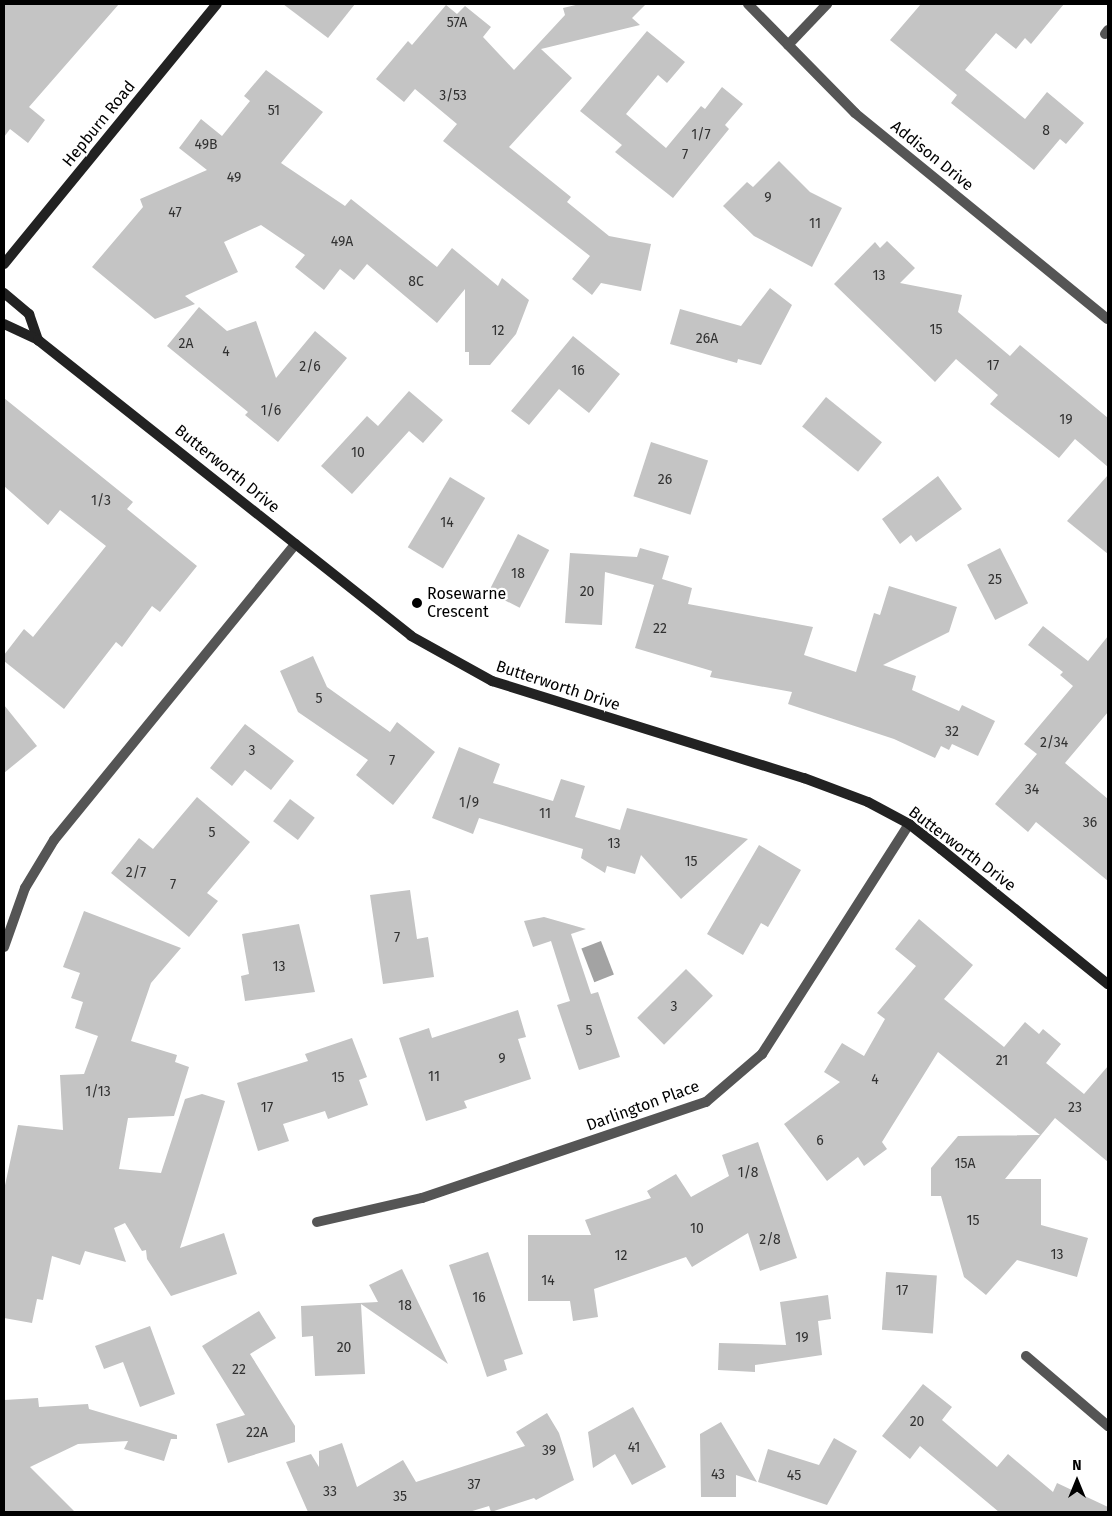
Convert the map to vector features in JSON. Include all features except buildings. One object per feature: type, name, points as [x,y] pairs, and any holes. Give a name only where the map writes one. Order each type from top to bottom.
[{"type":"street","name":"Hepburn Road","points":[[4,264],[217,4]]},
{"type":"street","name":"Addison Drive","points":[[748,4],[854,113],[1108,319]]},
{"type":"street","points":[[788,45],[827,4]]},
{"type":"street","points":[[4,293],[28,314],[38,340]]},
{"type":"street","name":"Butterworth Drive","points":[[4,324],[38,340],[404,632],[492,681],[804,778],[868,802],[909,824],[1108,984]]},
{"type":"street","points":[[4,947],[25,888],[54,840],[295,544]]},
{"type":"street","name":"Darlington Place","points":[[317,1222],[422,1198],[706,1102],[762,1054],[909,824]]},
{"type":"street","points":[[1026,1356],[1108,1426]]},
{"type":"shaded area","points":[[601,941],[614,975],[594,982],[581,949]]},
{"type":"place","name":"Rosewarne Crescent","points":[[417,603]]}]
